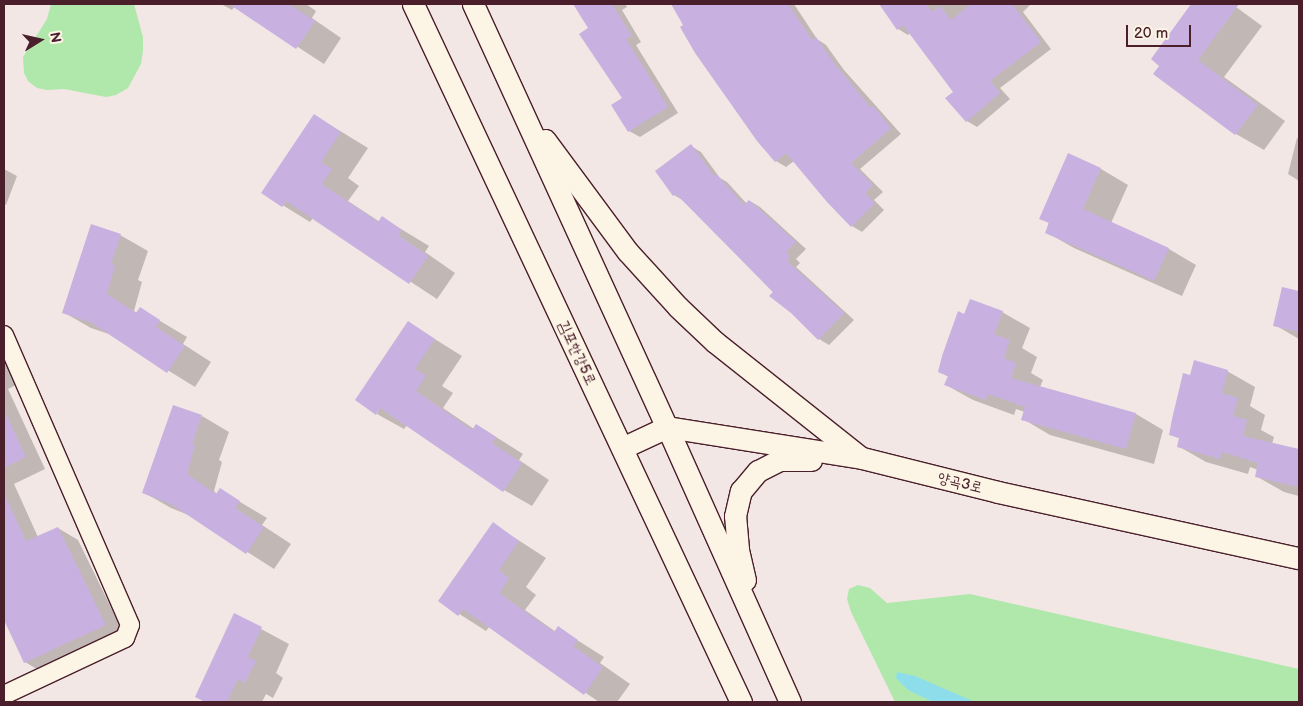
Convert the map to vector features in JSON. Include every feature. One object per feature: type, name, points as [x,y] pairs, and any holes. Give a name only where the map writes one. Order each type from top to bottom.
[{"type":"street","name":"김포한강5로","points":[[413,4],[741,702]]},
{"type":"street","points":[[473,4],[668,427],[790,702]]},
{"type":"street","points":[[518,102],[628,252],[678,307],[715,342],[862,458]]},
{"type":"street","points":[[4,335],[130,625],[125,638],[4,695]]},
{"type":"street","points":[[622,448],[668,427]]},
{"type":"street","name":"양곡3로","points":[[668,427],[862,458],[998,492],[1299,558]]},
{"type":"street","points":[[756,629],[738,549],[735,516],[741,491],[758,471],[780,460],[862,458]]},
{"type":"green space","points":[[51,4],[134,4],[143,37],[143,51],[141,64],[128,88],[116,95],[106,97],[64,89],[47,90],[37,88],[28,81],[24,73],[23,57],[47,19]]},
{"type":"green space","points":[[858,585],[870,588],[887,603],[970,594],[1299,669],[1299,702],[895,702],[851,612],[847,599],[849,589]]},
{"type":"water","points":[[897,672],[915,676],[975,702],[933,702],[908,690],[896,678]]},
{"type":"building","points":[[229,4],[289,4],[315,21],[296,49]]},
{"type":"building","points":[[573,4],[612,4],[632,36],[626,39],[668,107],[628,132],[611,105],[622,98],[579,34],[588,28]]},
{"type":"building","points":[[671,4],[788,4],[812,40],[816,37],[834,63],[871,108],[873,106],[891,128],[851,163],[873,185],[865,193],[875,203],[851,227],[827,202],[786,153],[775,162],[757,141],[695,53],[680,27],[683,25]]},
{"type":"building","points":[[879,4],[926,4],[932,12],[940,6],[951,20],[971,4],[1012,4],[1041,42],[990,81],[1000,93],[966,122],[945,98],[953,92],[903,25],[897,30]]},
{"type":"building","points":[[1191,4],[1239,4],[1198,60],[1258,105],[1235,135],[1153,74],[1159,66],[1151,59]]},
{"type":"building","points":[[314,114],[341,132],[321,162],[332,169],[322,184],[378,222],[382,216],[402,230],[398,235],[428,256],[409,284],[286,201],[282,207],[261,193]]},
{"type":"building","points":[[691,144],[714,176],[716,174],[744,205],[749,200],[796,242],[786,252],[790,257],[787,261],[844,313],[818,340],[791,313],[769,296],[773,292],[676,194],[673,196],[655,171]]},
{"type":"building","points":[[1068,153],[1101,168],[1083,209],[1169,248],[1154,281],[1045,233],[1049,223],[1039,219]]},
{"type":"building","points":[[91,224],[121,234],[111,264],[115,265],[107,294],[136,313],[140,307],[160,320],[156,327],[185,346],[167,373],[92,323],[62,313]]},
{"type":"building","points":[[1282,287],[1299,291],[1299,332],[1273,326]]},
{"type":"building","points":[[970,299],[1003,311],[994,334],[1010,340],[1004,358],[1016,363],[1011,378],[1136,413],[1126,449],[1021,420],[1025,407],[988,394],[986,400],[944,385],[948,376],[938,372],[942,356],[958,311],[964,314]]},
{"type":"building","points":[[408,321],[435,339],[415,369],[426,376],[416,391],[472,430],[476,424],[496,437],[492,443],[522,463],[503,492],[380,408],[376,415],[355,400]]},
{"type":"building","points":[[1194,360],[1228,370],[1222,393],[1238,398],[1233,416],[1247,420],[1243,436],[1299,449],[1299,487],[1255,477],[1258,463],[1222,452],[1220,459],[1177,447],[1179,438],[1169,435],[1172,419],[1183,373],[1190,375]]},
{"type":"building","points":[[173,405],[202,415],[192,444],[195,445],[187,474],[216,494],[220,488],[240,501],[235,508],[264,527],[246,554],[171,504],[142,493]]},
{"type":"building","points":[[4,410],[26,457],[4,468]]},
{"type":"building","points":[[4,493],[26,541],[58,527],[106,625],[24,663],[4,620]]},
{"type":"building","points":[[493,522],[519,541],[499,570],[509,578],[499,593],[554,632],[558,626],[578,640],[573,646],[603,667],[584,695],[463,609],[458,616],[438,601]]},
{"type":"building","points":[[234,613],[262,627],[248,657],[256,661],[245,683],[238,679],[227,702],[205,702],[195,697]]}]
